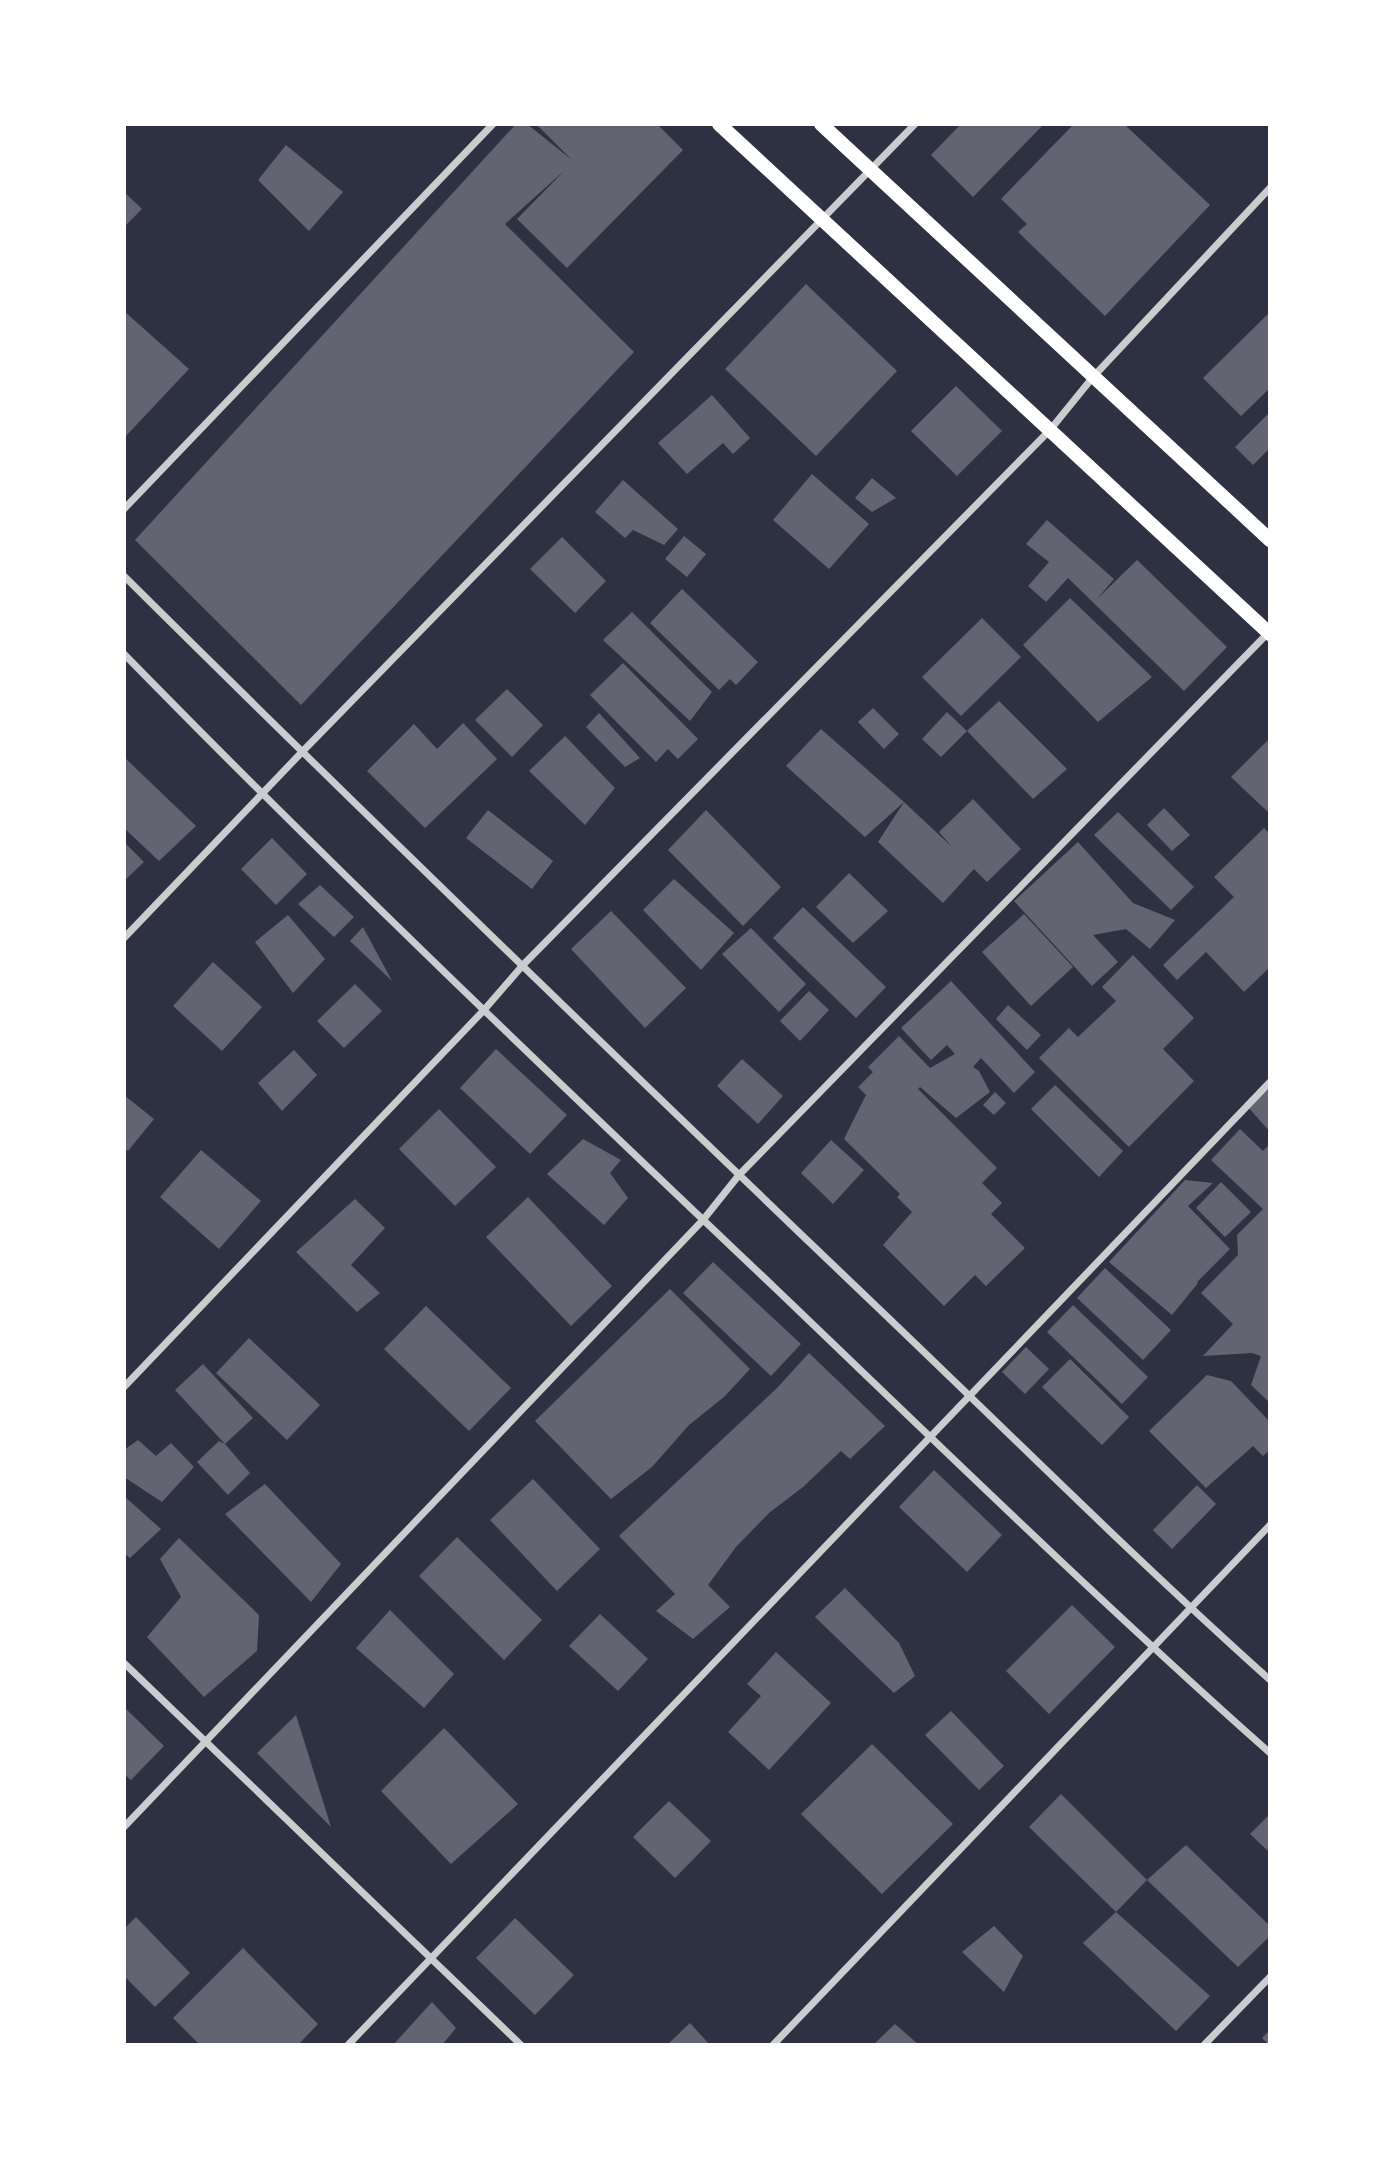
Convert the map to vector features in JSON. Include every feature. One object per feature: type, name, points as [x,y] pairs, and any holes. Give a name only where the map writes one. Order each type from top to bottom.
[{"type":"main road","points":[[719,124],[1269,633]]},
{"type":"main road","points":[[821,124],[1270,540]]},
{"type":"street","points":[[124,509],[494,124]]},
{"type":"street","points":[[124,938],[915,124]]},
{"type":"street","points":[[124,1387],[484,1010],[523,965],[1050,430],[1093,377],[1270,188]]},
{"type":"street","points":[[124,576],[739,1175],[1190,1609],[1270,1680]]},
{"type":"street","points":[[124,1827],[703,1220],[739,1175],[1269,633]]},
{"type":"street","points":[[124,654],[262,795],[484,1010],[1153,1650],[1270,1753]]},
{"type":"street","points":[[348,2045],[1270,1082]]},
{"type":"street","points":[[773,2045],[1270,1525]]},
{"type":"street","points":[[124,1663],[521,2045]]},
{"type":"street","points":[[1204,2045],[1270,1977]]},
{"type":"building","points":[[516,124],[527,124],[572,160],[536,124],[657,124],[683,150],[567,268],[517,219],[565,170],[505,224],[634,352],[301,705],[135,540]]},
{"type":"building","points":[[961,124],[1044,124],[973,197],[931,155]]},
{"type":"building","points":[[1074,124],[1124,124],[1210,205],[1105,316],[1018,232],[1027,224],[1001,199]]},
{"type":"building","points":[[286,145],[343,192],[309,231],[258,180]]},
{"type":"building","points":[[124,192],[142,209],[124,227]]},
{"type":"building","points":[[806,284],[897,371],[816,456],[725,369]]},
{"type":"building","points":[[124,311],[189,369],[124,438]]},
{"type":"building","points":[[1270,312],[1270,388],[1241,416],[1203,378]]},
{"type":"building","points":[[956,386],[1002,431],[957,476],[911,431]]},
{"type":"building","points":[[712,395],[750,438],[733,454],[723,443],[687,474],[658,443]]},
{"type":"building","points":[[1270,412],[1270,448],[1253,465],[1235,447]]},
{"type":"building","points":[[812,474],[869,524],[829,569],[773,520]]},
{"type":"building","points":[[872,478],[896,498],[872,512],[855,498]]},
{"type":"building","points":[[623,480],[678,529],[664,545],[633,530],[625,538],[595,512]]},
{"type":"building","points":[[1047,520],[1114,579],[1097,599],[1137,560],[1227,647],[1184,691],[1068,578],[1046,602],[1028,586],[1049,562],[1026,544]]},
{"type":"building","points":[[684,536],[706,554],[687,577],[665,559]]},
{"type":"building","points":[[562,537],[606,581],[575,613],[530,569]]},
{"type":"building","points":[[682,589],[758,662],[736,685],[730,679],[719,690],[650,623]]},
{"type":"building","points":[[1070,598],[1152,677],[1098,722],[1023,645]]},
{"type":"building","points":[[632,612],[712,692],[690,721],[603,640]]},
{"type":"building","points":[[982,618],[1021,657],[961,716],[922,677]]},
{"type":"building","points":[[623,663],[698,739],[678,759],[668,749],[656,762],[590,695]]},
{"type":"building","points":[[507,689],[543,725],[512,757],[475,720]]},
{"type":"building","points":[[999,701],[1067,769],[1033,799],[967,731]]},
{"type":"building","points":[[873,708],[899,734],[884,749],[858,722]]},
{"type":"building","points":[[947,712],[967,731],[941,757],[922,739]]},
{"type":"building","points":[[599,713],[640,758],[625,767],[586,727]]},
{"type":"building","points":[[463,723],[497,759],[425,828],[367,771],[414,724],[437,749]]},
{"type":"building","points":[[821,729],[904,802],[865,837],[786,766]]},
{"type":"building","points":[[565,736],[615,788],[585,825],[529,771]]},
{"type":"building","points":[[1270,738],[1270,814],[1231,777]]},
{"type":"building","points":[[124,757],[196,826],[159,861],[124,828]]},
{"type":"building","points":[[973,799],[1021,849],[987,882],[974,869],[943,903],[878,842],[904,802],[952,847],[939,832]]},
{"type":"building","points":[[1164,808],[1190,835],[1172,851],[1147,825]]},
{"type":"building","points":[[488,810],[553,861],[532,889],[466,838]]},
{"type":"building","points":[[706,810],[781,887],[743,926],[668,850]]},
{"type":"building","points":[[1118,812],[1194,887],[1171,910],[1094,835]]},
{"type":"building","points":[[1264,828],[1270,834],[1270,967],[1244,992],[1206,952],[1177,980],[1163,965],[1234,897],[1214,877]]},
{"type":"building","points":[[272,838],[307,874],[276,905],[241,869]]},
{"type":"building","points":[[124,842],[144,862],[124,881]]},
{"type":"building","points":[[1078,842],[1133,903],[1175,920],[1150,949],[1126,929],[1093,935],[1118,962],[1092,986],[1014,901]]},
{"type":"building","points":[[849,873],[888,911],[853,943],[816,907]]},
{"type":"building","points":[[674,879],[734,933],[701,970],[643,910]]},
{"type":"building","points":[[320,885],[354,917],[334,937],[298,904]]},
{"type":"building","points":[[803,907],[886,987],[856,1018],[773,938]]},
{"type":"building","points":[[611,911],[686,988],[645,1028],[571,949]]},
{"type":"building","points":[[1024,914],[1073,967],[1031,1006],[982,952]]},
{"type":"building","points":[[288,915],[325,959],[293,993],[255,942]]},
{"type":"building","points":[[363,927],[392,981],[350,941]]},
{"type":"building","points":[[751,928],[806,984],[779,1012],[722,954]]},
{"type":"building","points":[[1133,955],[1194,1018],[1163,1049],[1194,1081],[1129,1147],[1039,1058],[1069,1028],[1078,1037],[1116,1001],[1102,987]]},
{"type":"building","points":[[213,962],[262,1007],[222,1051],[173,1006]]},
{"type":"building","points":[[951,981],[1035,1072],[1014,1093],[981,1058],[973,1067],[979,1071],[990,1092],[956,1118],[920,1087],[918,1089],[997,1168],[982,1183],[1002,1203],[991,1214],[1025,1248],[986,1286],[975,1275],[944,1306],[883,1245],[912,1212],[897,1197],[900,1194],[844,1139],[866,1095],[858,1087],[873,1072],[868,1067],[899,1036],[930,1068],[955,1054],[947,1045],[931,1060],[901,1028]]},
{"type":"building","points":[[355,984],[382,1011],[344,1048],[317,1021]]},
{"type":"building","points":[[809,991],[829,1010],[800,1041],[780,1021]]},
{"type":"building","points":[[1008,1005],[1041,1035],[1027,1050],[996,1019]]},
{"type":"building","points":[[496,1049],[567,1115],[530,1154],[460,1088]]},
{"type":"building","points":[[294,1050],[317,1075],[282,1111],[258,1083]]},
{"type":"building","points":[[742,1059],[783,1096],[758,1124],[717,1086]]},
{"type":"building","points":[[1055,1085],[1123,1151],[1099,1177],[1031,1109]]},
{"type":"building","points":[[1270,1087],[1270,1132],[1248,1107]]},
{"type":"building","points":[[995,1092],[1006,1103],[994,1115],[983,1105]]},
{"type":"building","points":[[124,1095],[154,1119],[128,1151],[124,1148]]},
{"type":"building","points":[[439,1109],[496,1167],[455,1206],[399,1149]]},
{"type":"building","points":[[1240,1129],[1263,1151],[1270,1144],[1270,1403],[1251,1385],[1261,1356],[1252,1353],[1203,1356],[1233,1324],[1201,1293],[1238,1255],[1237,1235],[1263,1209],[1211,1160]]},
{"type":"building","points":[[583,1139],[621,1160],[610,1173],[628,1198],[604,1225],[547,1174]]},
{"type":"building","points":[[831,1140],[864,1170],[833,1204],[801,1173]]},
{"type":"building","points":[[201,1150],[261,1201],[219,1249],[160,1197]]},
{"type":"building","points":[[1185,1180],[1213,1183],[1188,1206],[1230,1249],[1197,1282],[1172,1315],[1109,1262]]},
{"type":"building","points":[[1221,1182],[1251,1212],[1225,1237],[1196,1208]]},
{"type":"building","points":[[528,1197],[612,1286],[571,1326],[486,1237]]},
{"type":"building","points":[[355,1199],[385,1228],[351,1265],[380,1293],[357,1312],[296,1252]]},
{"type":"building","points":[[713,1262],[801,1344],[771,1376],[683,1293]]},
{"type":"building","points":[[1105,1268],[1171,1330],[1143,1360],[1077,1298]]},
{"type":"building","points":[[670,1289],[750,1369],[724,1397],[689,1425],[652,1467],[611,1499],[535,1421]]},
{"type":"building","points":[[1073,1305],[1148,1377],[1122,1404],[1047,1332]]},
{"type":"building","points":[[426,1306],[511,1388],[469,1431],[384,1349]]},
{"type":"building","points":[[249,1338],[320,1405],[287,1440],[216,1373]]},
{"type":"building","points":[[1026,1347],[1049,1369],[1025,1394],[1002,1372]]},
{"type":"building","points":[[809,1353],[885,1426],[850,1459],[841,1451],[803,1487],[769,1513],[736,1547],[708,1585],[730,1607],[693,1639],[656,1611],[675,1594],[619,1536],[777,1388]]},
{"type":"building","points":[[1070,1359],[1129,1417],[1102,1445],[1042,1387]]},
{"type":"building","points":[[203,1364],[253,1418],[225,1444],[175,1390]]},
{"type":"building","points":[[1207,1375],[1231,1381],[1270,1422],[1270,1450],[1263,1456],[1253,1446],[1206,1488],[1149,1431]]},
{"type":"building","points":[[138,1440],[156,1456],[171,1443],[194,1467],[162,1502],[124,1477],[124,1450]]},
{"type":"building","points":[[219,1441],[225,1444],[250,1473],[228,1495],[197,1462]]},
{"type":"building","points":[[934,1470],[1002,1535],[967,1572],[899,1507]]},
{"type":"building","points":[[533,1479],[600,1549],[557,1591],[490,1520]]},
{"type":"building","points":[[265,1484],[341,1564],[311,1602],[225,1514]]},
{"type":"building","points":[[1197,1485],[1216,1504],[1172,1549],[1153,1530]]},
{"type":"building","points":[[124,1496],[161,1529],[130,1558],[124,1553]]},
{"type":"building","points":[[457,1537],[542,1620],[504,1660],[419,1576]]},
{"type":"building","points":[[179,1538],[259,1615],[257,1651],[204,1697],[147,1637],[181,1597],[160,1559]]},
{"type":"building","points":[[845,1588],[899,1643],[915,1676],[894,1693],[815,1617]]},
{"type":"building","points":[[1072,1605],[1115,1647],[1049,1714],[1006,1671]]},
{"type":"building","points":[[390,1610],[454,1674],[424,1708],[356,1648]]},
{"type":"building","points":[[600,1614],[648,1659],[618,1691],[569,1646]]},
{"type":"building","points":[[776,1652],[831,1703],[769,1770],[728,1732],[761,1696],[747,1684]]},
{"type":"building","points":[[124,1707],[164,1746],[131,1780],[124,1774]]},
{"type":"building","points":[[951,1711],[1004,1766],[979,1790],[925,1735]]},
{"type":"building","points":[[296,1715],[331,1827],[257,1753]]},
{"type":"building","points":[[444,1728],[518,1804],[451,1864],[381,1791]]},
{"type":"building","points":[[872,1744],[953,1824],[882,1894],[801,1814]]},
{"type":"building","points":[[1061,1794],[1147,1880],[1116,1912],[1029,1827]]},
{"type":"building","points":[[669,1801],[711,1841],[675,1878],[633,1837]]},
{"type":"building","points":[[1270,1814],[1270,1853],[1250,1834]]},
{"type":"building","points":[[1186,1845],[1270,1926],[1270,1936],[1238,1967],[1147,1880]]},
{"type":"building","points":[[1116,1912],[1210,1996],[1176,2031],[1083,1943]]},
{"type":"building","points":[[136,1917],[190,1973],[155,2007],[124,1976],[124,1929]]},
{"type":"building","points":[[515,1918],[574,1975],[535,2015],[476,1958]]},
{"type":"building","points":[[994,1926],[1023,1956],[1004,1992],[962,1952]]},
{"type":"building","points":[[243,1948],[318,2024],[298,2045],[200,2045],[173,2018]]},
{"type":"building","points":[[432,2002],[456,2028],[442,2045],[393,2045]]},
{"type":"building","points":[[690,2023],[710,2045],[667,2045]]},
{"type":"building","points":[[895,2024],[919,2045],[873,2045]]},
{"type":"building","points":[[1270,2030],[1270,2045],[1269,2045],[1262,2038]]}]
